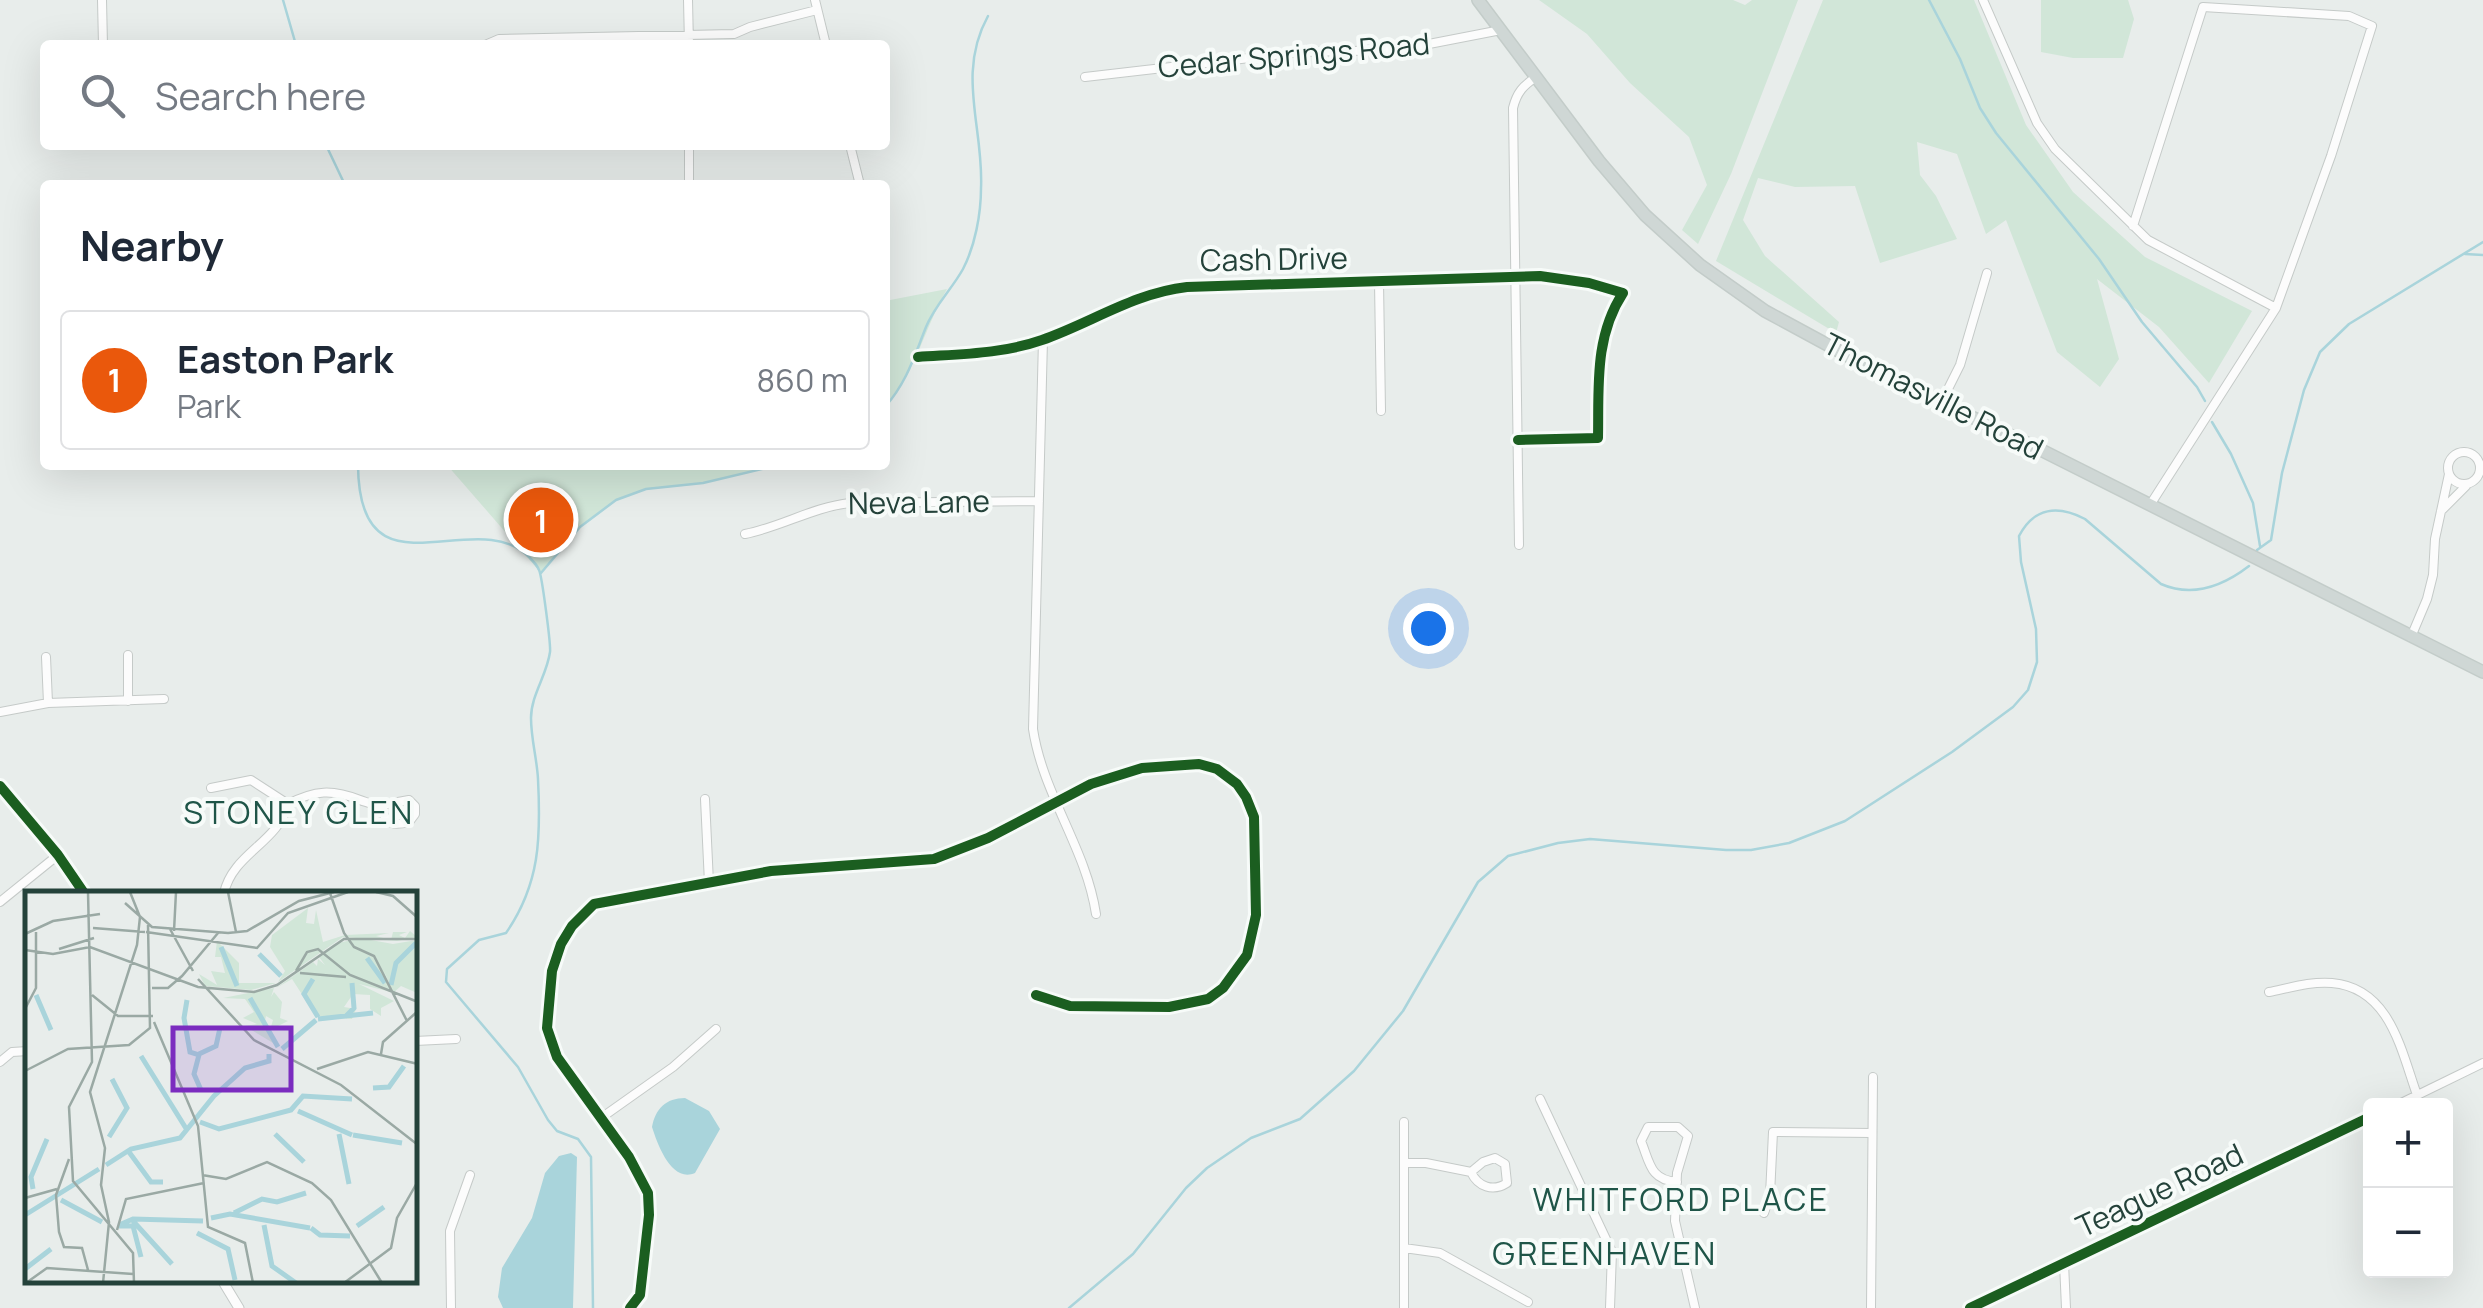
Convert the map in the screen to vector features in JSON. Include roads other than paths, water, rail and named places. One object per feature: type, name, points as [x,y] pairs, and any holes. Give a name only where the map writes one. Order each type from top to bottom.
[{"type":"main road","name":"Thomasville Road","points":[[1478,0],[1645,215],[1700,265],[1765,310],[1941,403],[2483,672]]},
{"type":"street","points":[[102,0],[103,40]]},
{"type":"street","points":[[688,0],[689,40]]},
{"type":"street","points":[[1983,0],[2037,123],[2056,149],[2133,226],[2167,252],[2276,308]]},
{"type":"street","points":[[497,40],[734,34],[816,5],[825,40]]},
{"type":"street","points":[[2133,226],[2203,7],[2349,16],[2372,26],[2331,156],[2276,308],[2150,505]]},
{"type":"street","name":"Cedar Springs Road","points":[[1085,77],[1301,52],[1398,50],[1502,30]]},
{"type":"street","points":[[1519,545],[1514,108],[1523,86],[1536,77]]},
{"type":"street","points":[[689,150],[689,180]]},
{"type":"street","points":[[851,150],[859,180]]},
{"type":"street","points":[[1941,403],[1960,365],[1987,272]]},
{"type":"street","name":"Cash Drive","points":[[918,357],[1009,350],[1164,290],[1566,278],[1623,294],[1605,329],[1600,353],[1598,438],[1518,440]]},
{"type":"street","points":[[1379,282],[1381,411]]},
{"type":"street","points":[[1043,340],[1033,729],[1036,752],[1054,804],[1091,882],[1096,914]]},
{"type":"street","points":[[2411,637],[2427,599],[2449,463],[2458,453],[2472,454],[2478,460],[2480,473],[2442,511]]},
{"type":"street","points":[[2449,474],[2456,482],[2470,483]]},
{"type":"street","name":"Neva Lane","points":[[744,534],[776,528],[826,507],[850,503],[1039,501]]},
{"type":"street","points":[[128,655],[128,700]]},
{"type":"street","points":[[46,657],[48,702]]},
{"type":"street","points":[[0,712],[48,702],[164,699]]},
{"type":"street","points":[[630,1308],[640,1294],[648,1193],[629,1157],[557,1058],[547,1028],[552,972],[561,944],[594,904],[775,870],[934,859],[964,849],[1126,771],[1198,764],[1217,769],[1237,784],[1254,818],[1254,928],[1247,955],[1232,979],[1208,999],[1180,1006],[1070,1006],[1036,996]]},
{"type":"street","points":[[210,788],[252,780],[288,804]]},
{"type":"street","points":[[0,786],[83,891]]},
{"type":"street","points":[[225,891],[233,868],[279,828],[288,804],[325,790],[376,806],[409,800],[416,814],[409,822],[392,823],[376,806]]},
{"type":"street","points":[[705,799],[709,883]]},
{"type":"street","points":[[0,902],[58,855]]},
{"type":"street","points":[[2269,992],[2333,982],[2357,990],[2378,1004],[2386,1014],[2416,1095]]},
{"type":"street","points":[[601,1118],[673,1067],[716,1029]]},
{"type":"street","points":[[418,1041],[456,1039]]},
{"type":"street","points":[[0,1062],[12,1052],[25,1052]]},
{"type":"street","points":[[2410,1098],[2483,1064]]},
{"type":"street","points":[[1871,1308],[1872,1077]]},
{"type":"street","points":[[1540,1099],[1612,1252],[1610,1308]]},
{"type":"street","name":"Teague Road","points":[[1970,1308],[2363,1121]]},
{"type":"street","points":[[1404,1122],[1404,1308]]},
{"type":"street","points":[[1676,1182],[1656,1176],[1641,1141],[1642,1132],[1648,1127],[1678,1127],[1686,1132],[1688,1140],[1676,1182],[1675,1221],[1695,1308]]},
{"type":"street","points":[[1764,1213],[1770,1195],[1772,1132],[1872,1133]]},
{"type":"street","points":[[1406,1162],[1471,1172],[1487,1187],[1507,1183],[1505,1164],[1495,1158],[1477,1165],[1471,1172]]},
{"type":"street","points":[[451,1308],[450,1231],[470,1175]]},
{"type":"street","points":[[1404,1248],[1440,1254],[1528,1302]]},
{"type":"street","points":[[2064,1263],[2066,1308]]},
{"type":"street","points":[[224,1283],[239,1308]]},
{"type":"water","points":[[685,1098],[709,1111],[720,1129],[695,1173],[687,1175],[667,1161],[652,1127],[662,1106]]},
{"type":"water","points":[[571,1153],[577,1157],[573,1308],[503,1308],[498,1297],[502,1268],[532,1218],[545,1173],[559,1156]]},
{"type":"waterway","points":[[283,0],[295,40]]},
{"type":"waterway","points":[[1929,0],[1980,108],[1996,133],[2099,259],[2142,322],[2205,401]]},
{"type":"waterway","points":[[890,401],[930,319],[963,269],[974,240],[981,188],[974,59],[988,16]]},
{"type":"waterway","points":[[328,150],[343,180]]},
{"type":"waterway","points":[[2257,550],[2271,540],[2282,473],[2304,390],[2320,352],[2349,324],[2483,242]]},
{"type":"waterway","points":[[2465,254],[2483,255]]},
{"type":"waterway","points":[[2212,422],[2253,503],[2260,546]]},
{"type":"waterway","points":[[359,470],[363,507],[378,531],[399,541],[480,539],[507,543],[530,558],[539,570],[550,652],[531,718],[539,821],[532,878],[506,933],[479,940],[447,969],[446,982],[518,1067],[557,1131],[578,1139],[591,1157],[593,1308]]},
{"type":"waterway","points":[[541,573],[580,527],[616,500],[646,489],[703,483],[758,470]]},
{"type":"waterway","points":[[1069,1308],[1133,1254],[1207,1168],[1251,1138],[1300,1119],[1354,1071],[1403,1011],[1478,882],[1508,856],[1590,839],[1726,850],[1789,843],[1845,821],[2013,707],[2028,690],[2037,662],[2036,629],[2019,536],[2039,514],[2056,511],[2085,519],[2161,584],[2173,588],[2207,588],[2249,566]]},
{"type":"place","name":"Easton Park","points":[[541,520]]},
{"type":"district","name":"STONEY GLEN","points":[[299,813]]},
{"type":"district","name":"WHITFORD PLACE","points":[[1681,1200]]},
{"type":"district","name":"GREENHAVEN","points":[[1605,1254]]}]
